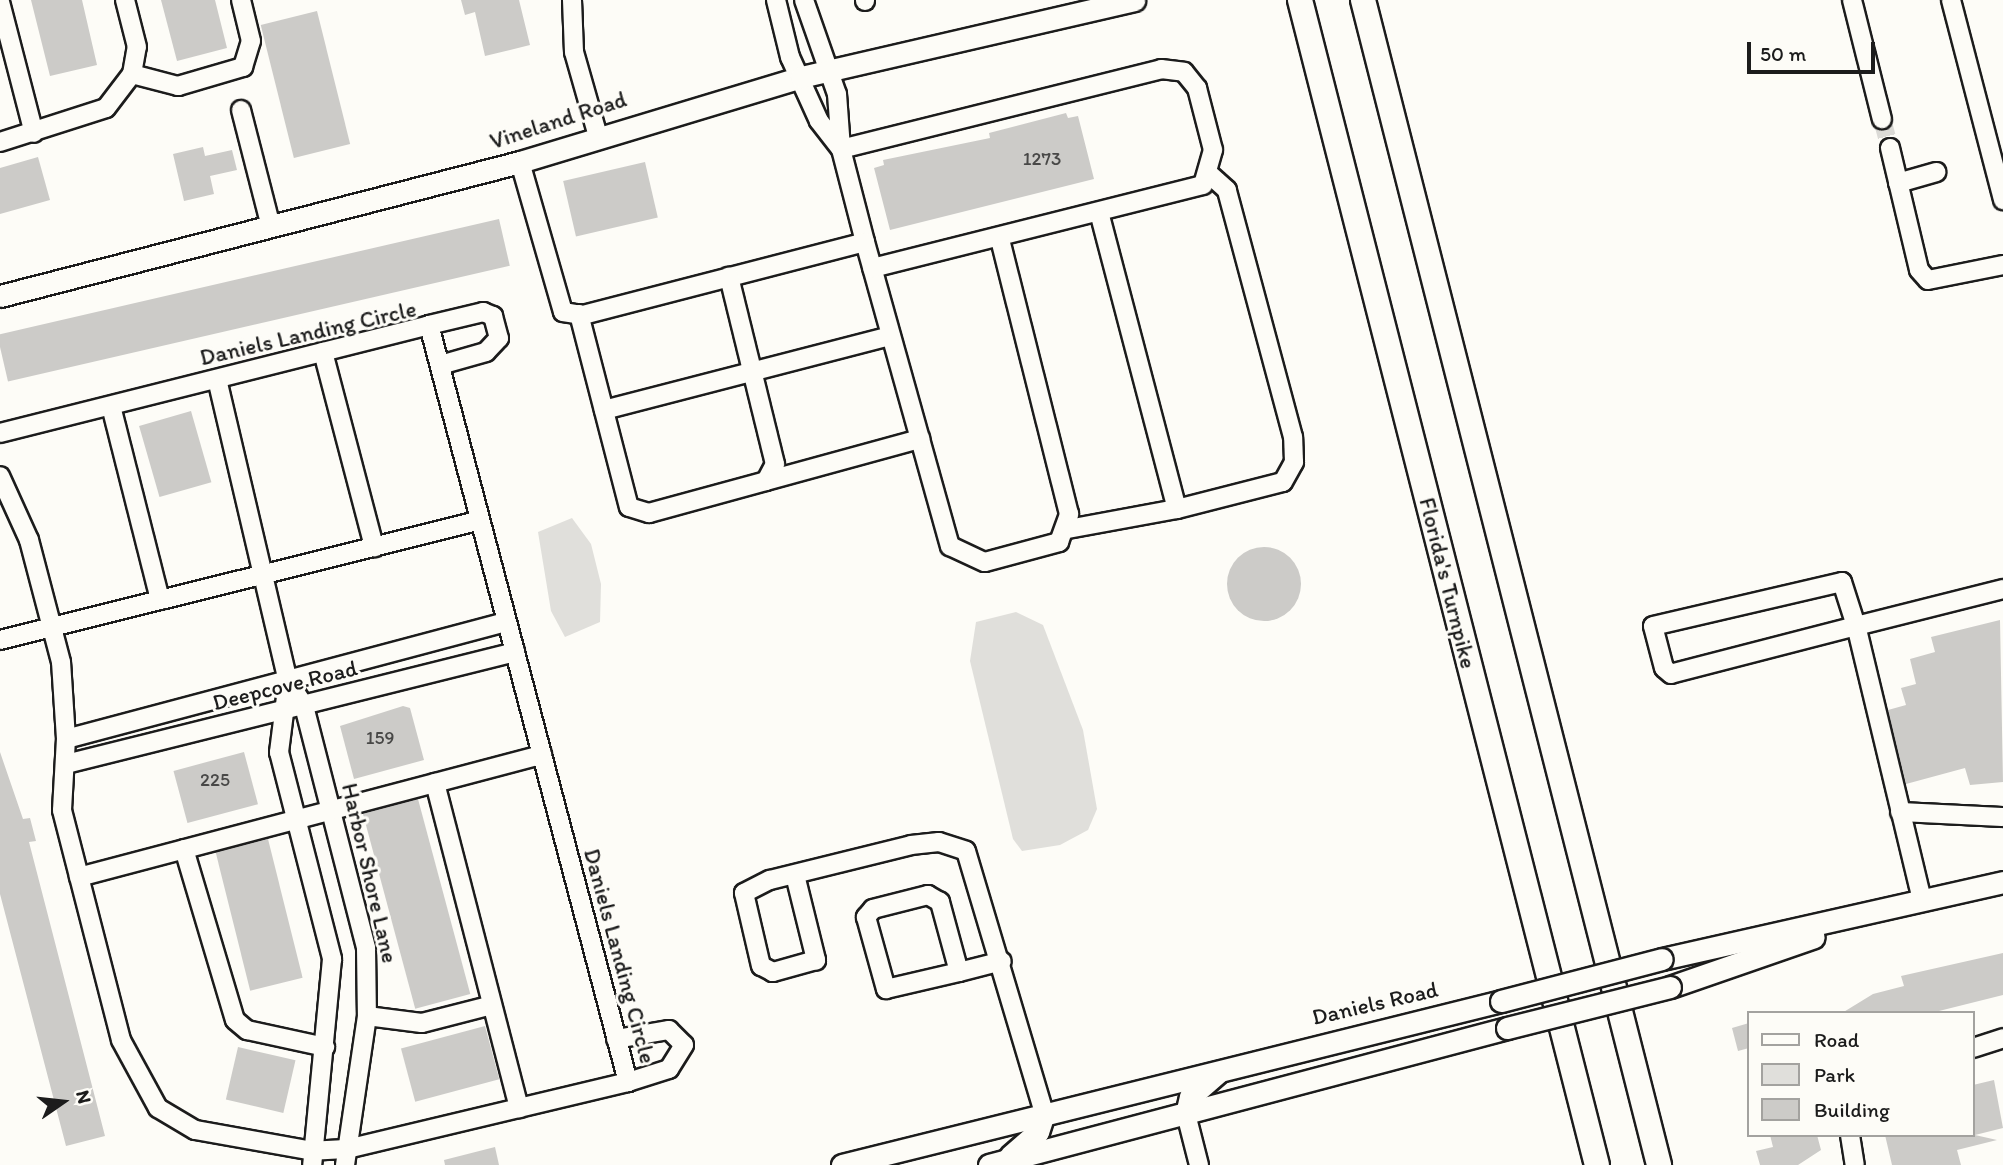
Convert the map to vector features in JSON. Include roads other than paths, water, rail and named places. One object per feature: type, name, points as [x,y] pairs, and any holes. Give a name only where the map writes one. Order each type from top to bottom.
[{"type":"highway","name":"Florida's Turnpike","points":[[1300,0],[1597,1165]]},
{"type":"highway","points":[[1363,0],[1659,1165]]},
{"type":"main road","name":"Vineland Road","points":[[0,296],[520,162],[598,136],[801,77],[1134,0]]},
{"type":"main road","name":"Daniels Road","points":[[842,1165],[1229,1064],[1662,960],[2003,882]]},
{"type":"main road","name":"Daniels Road","points":[[996,1163],[1670,987],[1922,900]]},
{"type":"main road","points":[[1186,1114],[1190,1097],[1229,1064]]},
{"type":"main road","points":[[996,1163],[1038,1132],[1044,1113]]},
{"type":"street","points":[[0,142],[94,117],[132,74],[137,47],[125,0]]},
{"type":"street","points":[[132,74],[161,87],[177,86],[243,67],[251,41],[241,0]]},
{"type":"street","points":[[572,0],[573,52],[598,136]]},
{"type":"street","points":[[776,0],[801,77],[819,121],[841,149]]},
{"type":"street","points":[[804,0],[842,116],[841,149],[950,546],[966,559],[985,562],[1059,542],[1068,529],[1177,509],[1283,482],[1294,462],[1227,190],[1209,174]]},
{"type":"street","points":[[1852,0],[1882,119]]},
{"type":"street","points":[[1951,0],[2003,200]]},
{"type":"street","points":[[0,2],[34,133]]},
{"type":"street","points":[[841,149],[1161,69],[1184,72],[1197,88],[1213,150],[1209,174],[1203,185],[1000,239],[872,268]]},
{"type":"street","points":[[241,110],[271,227]]},
{"type":"street","points":[[1890,148],[1919,270],[1928,280],[2003,265]]},
{"type":"street","points":[[520,162],[554,297],[563,312],[579,314],[865,242]]},
{"type":"street","points":[[1898,183],[1937,172]]},
{"type":"street","points":[[1099,212],[1177,509]]},
{"type":"street","points":[[1000,239],[1068,529]]},
{"type":"street","points":[[729,277],[775,464],[765,481]]},
{"type":"street","points":[[429,325],[483,312],[493,316],[499,338],[486,352],[440,365]]},
{"type":"street","points":[[579,314],[629,507],[649,513],[920,439]]},
{"type":"street","name":"Daniels Landing Circle","points":[[0,433],[429,325],[628,1082],[519,1108],[346,1157],[312,1158],[195,1130],[158,1108],[121,1040],[62,810],[66,739],[52,627],[29,540],[0,476]]},
{"type":"street","points":[[604,410],[891,336]]},
{"type":"street","points":[[323,352],[374,547]]},
{"type":"street","name":"Harbor Shore Lane","points":[[217,379],[288,681],[304,706],[366,948],[368,1016],[346,1157]]},
{"type":"street","points":[[111,406],[160,600]]},
{"type":"street","points":[[0,640],[480,520]]},
{"type":"street","points":[[1922,900],[1856,626],[1842,582],[1653,626],[1671,674],[1856,626],[2003,589]]},
{"type":"street","name":"Deepcove Road","points":[[66,739],[507,622]]},
{"type":"street","name":"Deepcove Road","points":[[66,764],[515,652]]},
{"type":"street","name":"Harbor Shore Lane","points":[[288,681],[280,712],[279,752],[332,959],[312,1158]]},
{"type":"street","points":[[79,877],[542,755]]},
{"type":"street","points":[[435,783],[519,1108]]},
{"type":"street","points":[[1900,811],[2003,817]]},
{"type":"street","points":[[795,875],[816,960],[773,972],[761,966],[744,893],[795,875],[930,843],[966,851],[1002,961],[1044,1113]]},
{"type":"street","points":[[184,849],[235,1020],[247,1030],[325,1047]]},
{"type":"street","points":[[959,972],[940,902],[928,895],[873,909],[866,918],[886,989],[959,972],[1002,961]]},
{"type":"street","points":[[368,1016],[422,1023],[492,1005]]},
{"type":"street","points":[[616,1040],[669,1030],[684,1045],[669,1069],[628,1082]]},
{"type":"street","points":[[1975,1047],[2003,1038]]},
{"type":"street","points":[[1186,1114],[1199,1165]]},
{"type":"street","points":[[1850,1137],[1855,1165]]},
{"type":"tunnel","points":[[1882,119],[1890,148]]}]
